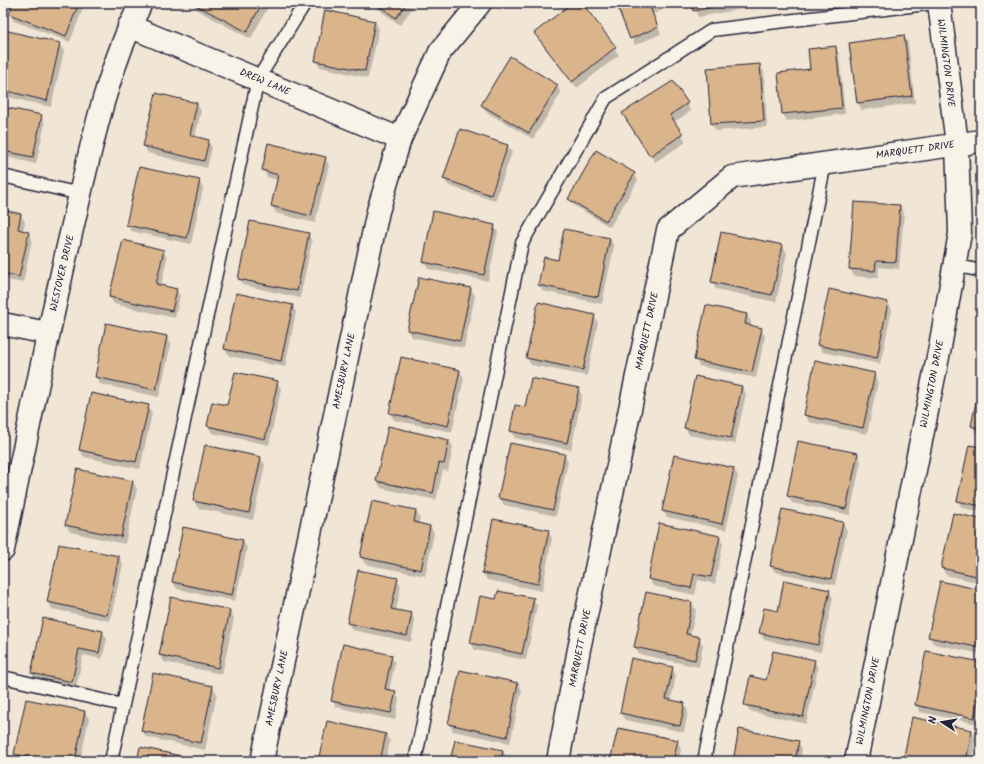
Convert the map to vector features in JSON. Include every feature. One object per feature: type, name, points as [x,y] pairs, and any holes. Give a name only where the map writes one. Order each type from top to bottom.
[{"type":"street","name":"WESTOVER DRIVE","points":[[3,550],[47,333],[107,86],[129,26],[140,3]]},
{"type":"street","name":"AMESBURY LANE","points":[[262,761],[378,211],[400,139],[440,52],[480,3]]},
{"type":"street","name":"WILMINGTON DRIVE","points":[[856,761],[960,233],[957,144],[939,3]]},
{"type":"street","name":"DREW LANE","points":[[129,26],[400,139]]},
{"type":"street","name":"MARQUETT DRIVE","points":[[558,761],[581,641],[668,230],[732,176],[981,141]]},
{"type":"street","points":[[3,324],[47,333]]},
{"type":"lane","points":[[111,761],[258,79],[305,3]]},
{"type":"lane","points":[[415,761],[522,243],[606,98],[712,30],[935,3]]},
{"type":"lane","points":[[704,761],[825,163]]},
{"type":"lane","points":[[3,176],[80,194]]},
{"type":"lane","points":[[955,264],[981,271]]},
{"type":"lane","points":[[3,677],[123,705]]},
{"type":"building","points":[[13,3],[79,3],[66,36],[9,14]]},
{"type":"building","points":[[192,3],[262,3],[247,32]]},
{"type":"building","points":[[375,3],[407,3],[396,18]]},
{"type":"building","points":[[572,3],[582,3],[616,47],[572,82],[534,33]]},
{"type":"building","points":[[616,3],[660,3],[650,7],[658,27],[630,39]]},
{"type":"building","points":[[692,3],[735,3],[693,11]]},
{"type":"building","points":[[325,10],[375,21],[365,71],[315,61]]},
{"type":"building","points":[[4,30],[60,43],[47,101],[3,90]]},
{"type":"building","points":[[904,35],[912,96],[857,103],[849,43]]},
{"type":"building","points":[[836,46],[842,108],[782,114],[778,73],[810,69],[808,49]]},
{"type":"building","points":[[510,56],[558,85],[529,133],[481,105]]},
{"type":"building","points":[[760,64],[764,121],[711,124],[707,68]]},
{"type":"building","points":[[673,81],[688,103],[670,115],[683,134],[650,156],[622,113]]},
{"type":"building","points":[[156,93],[197,103],[190,135],[209,140],[204,161],[143,146]]},
{"type":"building","points":[[3,107],[42,115],[33,157],[3,151]]},
{"type":"building","points":[[460,129],[508,145],[491,195],[443,179]]},
{"type":"building","points":[[268,143],[326,157],[311,216],[271,206],[278,175],[262,170]]},
{"type":"building","points":[[596,150],[635,173],[606,221],[568,199]]},
{"type":"building","points":[[139,167],[200,180],[187,238],[126,225]]},
{"type":"building","points":[[854,202],[900,205],[896,262],[876,261],[875,271],[849,269]]},
{"type":"building","points":[[3,210],[21,214],[18,229],[29,232],[19,277],[3,273]]},
{"type":"building","points":[[433,211],[495,225],[484,275],[423,262]]},
{"type":"building","points":[[250,221],[309,233],[297,291],[238,279]]},
{"type":"building","points":[[564,229],[610,238],[598,297],[538,285],[544,257],[558,260]]},
{"type":"building","points":[[721,232],[783,245],[772,295],[711,282]]},
{"type":"building","points":[[123,240],[164,250],[156,284],[177,289],[172,311],[109,297]]},
{"type":"building","points":[[419,277],[471,288],[460,341],[407,330]]},
{"type":"building","points":[[829,289],[888,302],[877,358],[817,345]]},
{"type":"building","points":[[236,293],[293,305],[281,361],[224,349]]},
{"type":"building","points":[[538,302],[595,315],[583,370],[526,358]]},
{"type":"building","points":[[706,305],[747,314],[745,324],[762,328],[752,372],[694,360]]},
{"type":"building","points":[[106,323],[167,336],[156,390],[95,377]]},
{"type":"building","points":[[401,357],[460,370],[448,426],[389,413]]},
{"type":"building","points":[[815,360],[875,373],[863,428],[804,415]]},
{"type":"building","points":[[235,372],[278,381],[265,439],[207,426],[212,402],[227,405]]},
{"type":"building","points":[[695,376],[742,386],[731,438],[684,428]]},
{"type":"building","points":[[531,378],[579,388],[567,443],[510,431],[515,405],[525,407]]},
{"type":"building","points":[[981,378],[981,429],[971,426]]},
{"type":"building","points":[[91,393],[149,405],[136,462],[79,450]]},
{"type":"building","points":[[388,426],[449,440],[444,464],[439,463],[433,493],[376,481]]},
{"type":"building","points":[[798,441],[858,453],[846,509],[787,496]]},
{"type":"building","points":[[510,443],[565,454],[553,510],[498,498]]},
{"type":"building","points":[[205,445],[261,457],[249,513],[193,501]]},
{"type":"building","points":[[969,445],[981,447],[981,506],[957,501]]},
{"type":"building","points":[[674,455],[734,468],[722,524],[662,511]]},
{"type":"building","points":[[77,469],[133,481],[121,537],[65,525]]},
{"type":"building","points":[[372,501],[416,510],[414,522],[430,526],[421,570],[360,557]]},
{"type":"building","points":[[782,509],[843,522],[831,579],[770,566]]},
{"type":"building","points":[[953,513],[981,519],[981,577],[941,568]]},
{"type":"building","points":[[493,519],[549,530],[538,584],[482,573]]},
{"type":"building","points":[[659,523],[720,536],[711,577],[694,574],[691,588],[648,579]]},
{"type":"building","points":[[183,527],[243,540],[232,595],[172,582]]},
{"type":"building","points":[[59,544],[119,556],[107,615],[47,602]]},
{"type":"building","points":[[358,570],[398,578],[391,609],[412,613],[407,636],[347,623]]},
{"type":"building","points":[[784,580],[830,590],[818,645],[759,633],[764,608],[778,611]]},
{"type":"building","points":[[940,581],[981,590],[981,648],[928,637]]},
{"type":"building","points":[[498,591],[534,598],[522,654],[470,643],[480,596],[496,599]]},
{"type":"building","points":[[646,592],[692,602],[686,634],[700,637],[695,660],[634,647]]},
{"type":"building","points":[[171,597],[230,610],[218,668],[159,655]]},
{"type":"building","points":[[43,618],[103,631],[99,653],[79,649],[72,682],[31,673]]},
{"type":"building","points":[[343,644],[392,655],[385,689],[396,691],[391,713],[331,701]]},
{"type":"building","points":[[773,651],[815,660],[803,717],[744,705],[750,676],[766,680]]},
{"type":"building","points":[[926,651],[981,662],[981,686],[974,718],[915,705]]},
{"type":"building","points":[[631,658],[673,667],[666,699],[685,703],[680,726],[620,713]]},
{"type":"building","points":[[460,670],[518,683],[507,737],[448,724]]},
{"type":"building","points":[[153,673],[213,686],[201,743],[141,731]]},
{"type":"building","points":[[26,699],[85,711],[75,761],[45,761],[14,754]]},
{"type":"building","points":[[912,717],[972,730],[966,761],[903,761]]},
{"type":"building","points":[[327,721],[386,734],[380,761],[318,761]]},
{"type":"building","points":[[618,728],[678,740],[673,761],[610,761]]},
{"type":"building","points":[[739,729],[799,741],[795,761],[733,761]]},
{"type":"building","points":[[455,740],[503,750],[501,761],[450,761]]},
{"type":"building","points":[[140,747],[199,760],[199,761],[137,761]]}]
